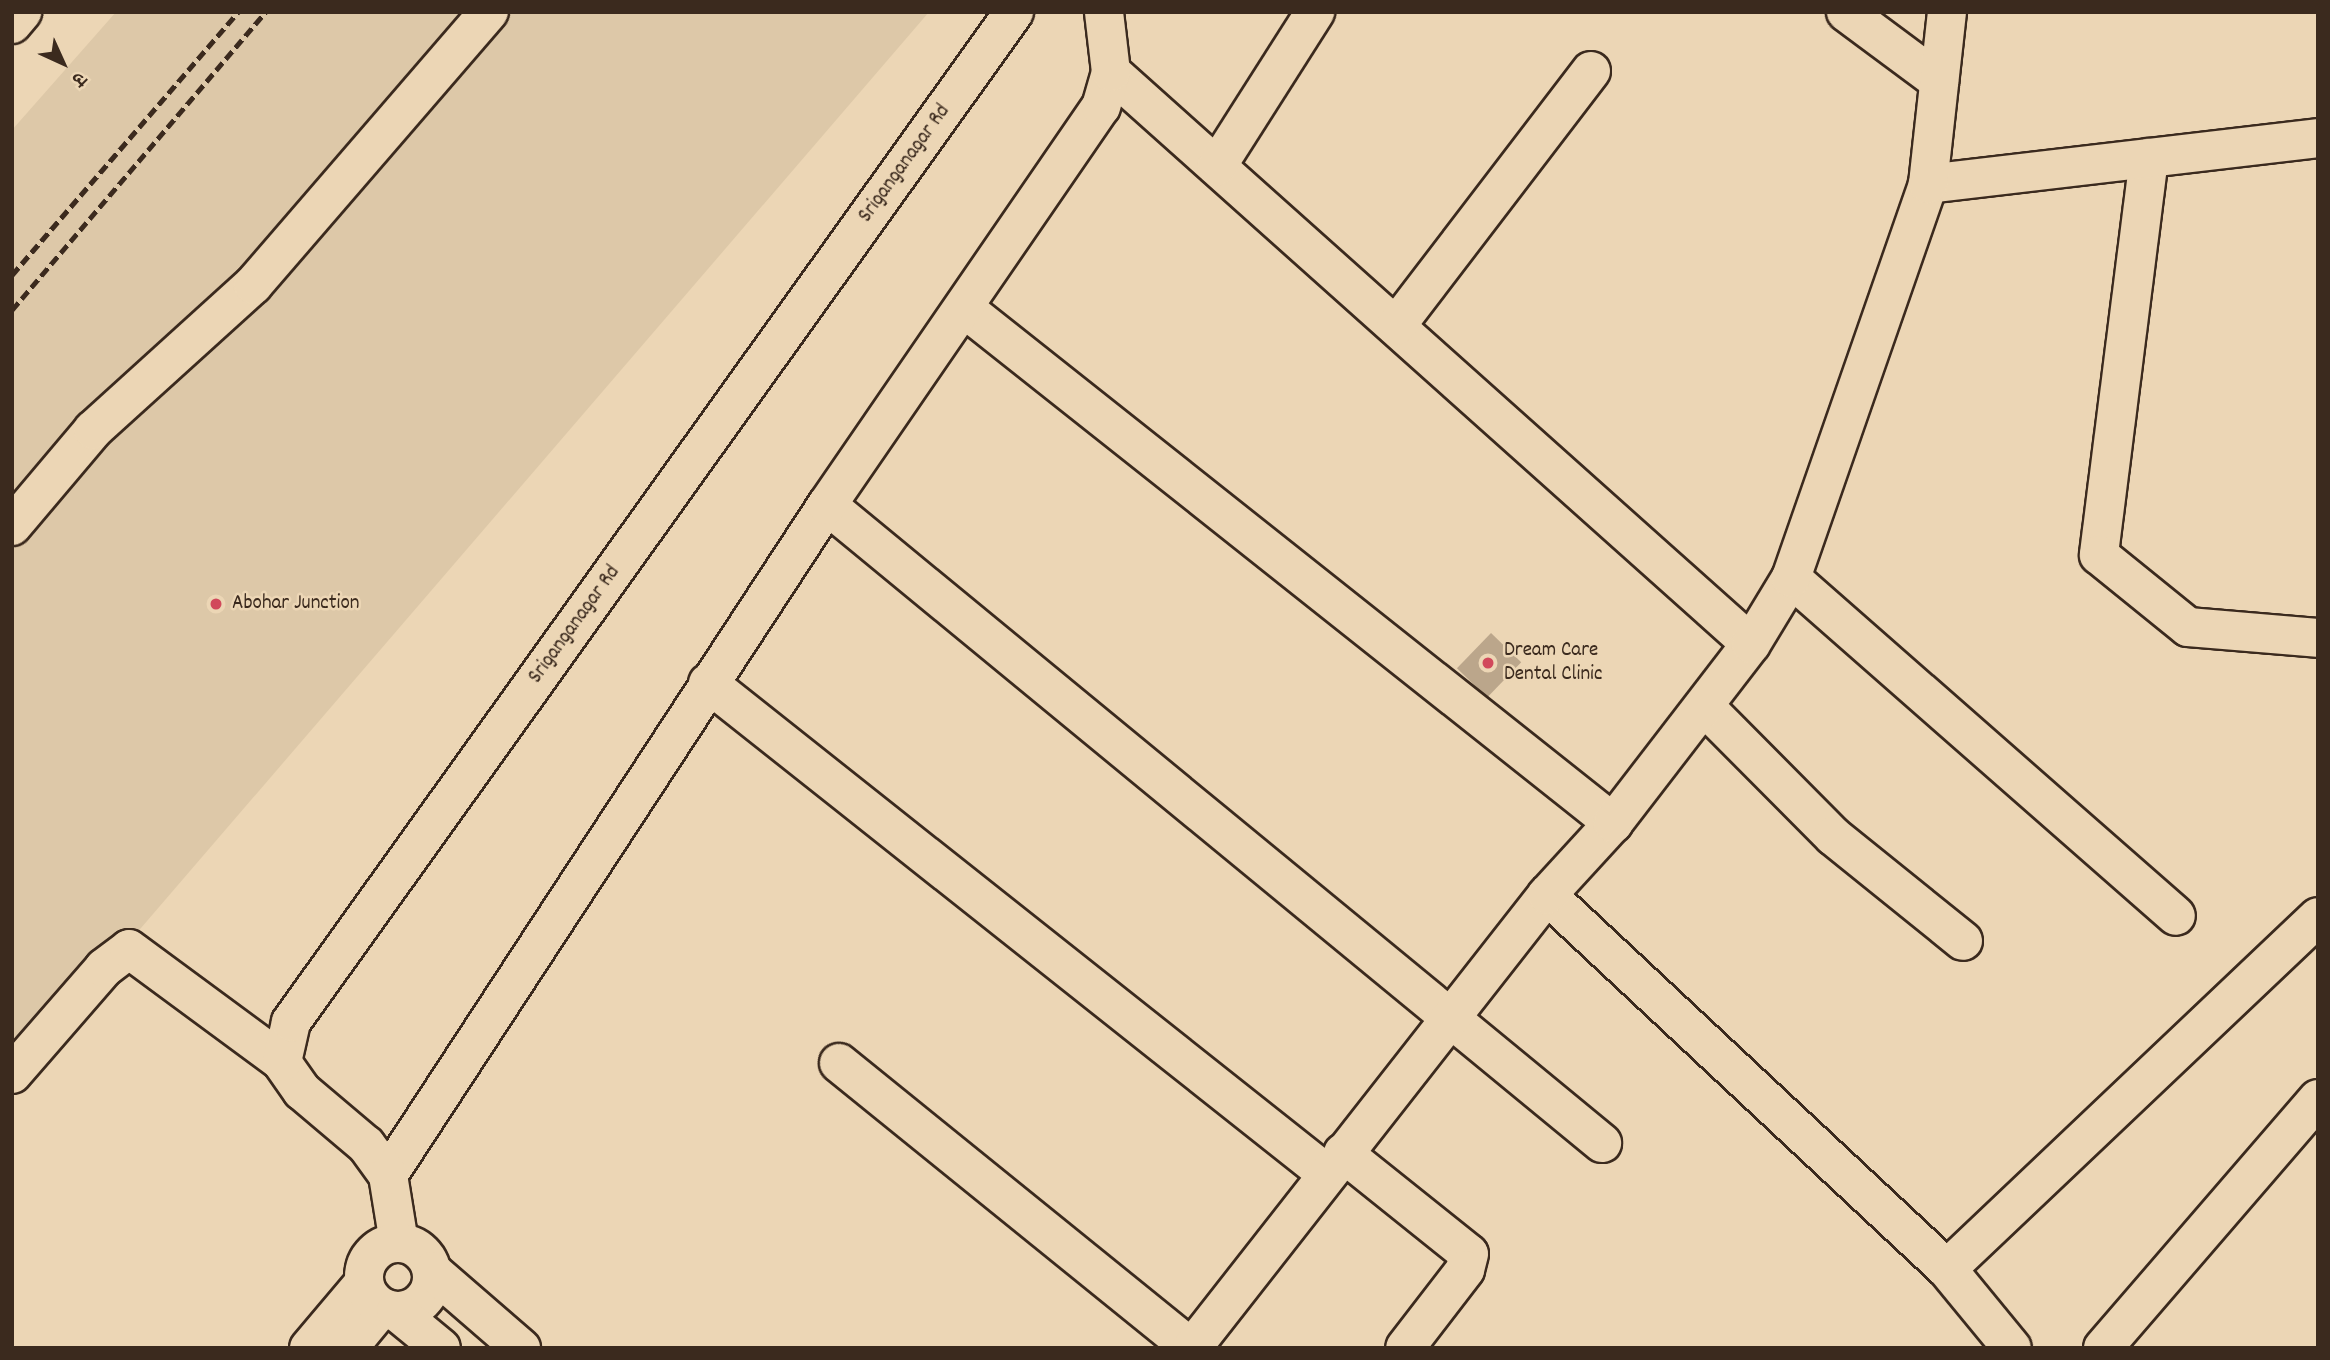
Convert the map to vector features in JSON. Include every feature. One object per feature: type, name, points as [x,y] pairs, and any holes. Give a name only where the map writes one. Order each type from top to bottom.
[{"type":"street","points":[[12,24],[22,12]]},
{"type":"street","points":[[12,526],[93,430],[253,285],[489,12]]},
{"type":"street","name":"Sriganganagar Rd","points":[[282,1062],[291,1022],[1014,12]]},
{"type":"street","points":[[388,1175],[827,505],[1101,107],[1111,72],[1104,12]]},
{"type":"street","points":[[1217,166],[1315,12]]},
{"type":"street","points":[[1846,12],[1939,81]]},
{"type":"street","points":[[839,1063],[1191,1348],[1547,895],[1613,823],[1751,644],[1791,578],[1928,184],[1947,12]]},
{"type":"street","points":[[1396,326],[1591,71]]},
{"type":"street","points":[[1111,72],[1751,644]]},
{"type":"street","points":[[1928,184],[2318,138]]},
{"type":"street","points":[[2149,158],[2099,555],[2188,627],[2318,638]]},
{"type":"street","points":[[964,308],[1613,823]]},
{"type":"street","points":[[827,505],[1454,1015],[1602,1143]]},
{"type":"street","points":[[1791,578],[2176,916]]},
{"type":"street","points":[[708,684],[1335,1164],[1469,1254],[1465,1270],[1405,1348]]},
{"type":"street","points":[[1704,706],[1841,843],[1963,941]]},
{"type":"street","points":[[1547,895],[1947,1269],[2012,1348]]},
{"type":"street","points":[[1947,1269],[2318,917]]},
{"type":"street","points":[[12,1074],[117,956],[142,953],[282,1062],[302,1091],[366,1145],[388,1175],[399,1243]]},
{"type":"street","points":[[2103,1348],[2318,1099]]},
{"type":"street","points":[[441,1348],[381,1300],[373,1255],[399,1243],[420,1252],[432,1271],[521,1348]]},
{"type":"street","points":[[309,1348],[381,1300],[424,1299],[432,1271]]},
{"type":"street","points":[[348,1348],[381,1300]]},
{"type":"shaded area","name":"Abohar Junction","points":[[116,12],[929,12],[12,1078],[12,130]]},
{"type":"building","points":[[1491,633],[1521,662],[1487,697],[1457,668]]},
{"type":"railway","points":[[12,275],[238,12]]},
{"type":"railway","points":[[12,310],[266,12]]},
{"type":"place","name":"Abohar Junction","points":[[216,604]]},
{"type":"place","name":"Dream Care Dental Clinic","points":[[1488,663]]}]
